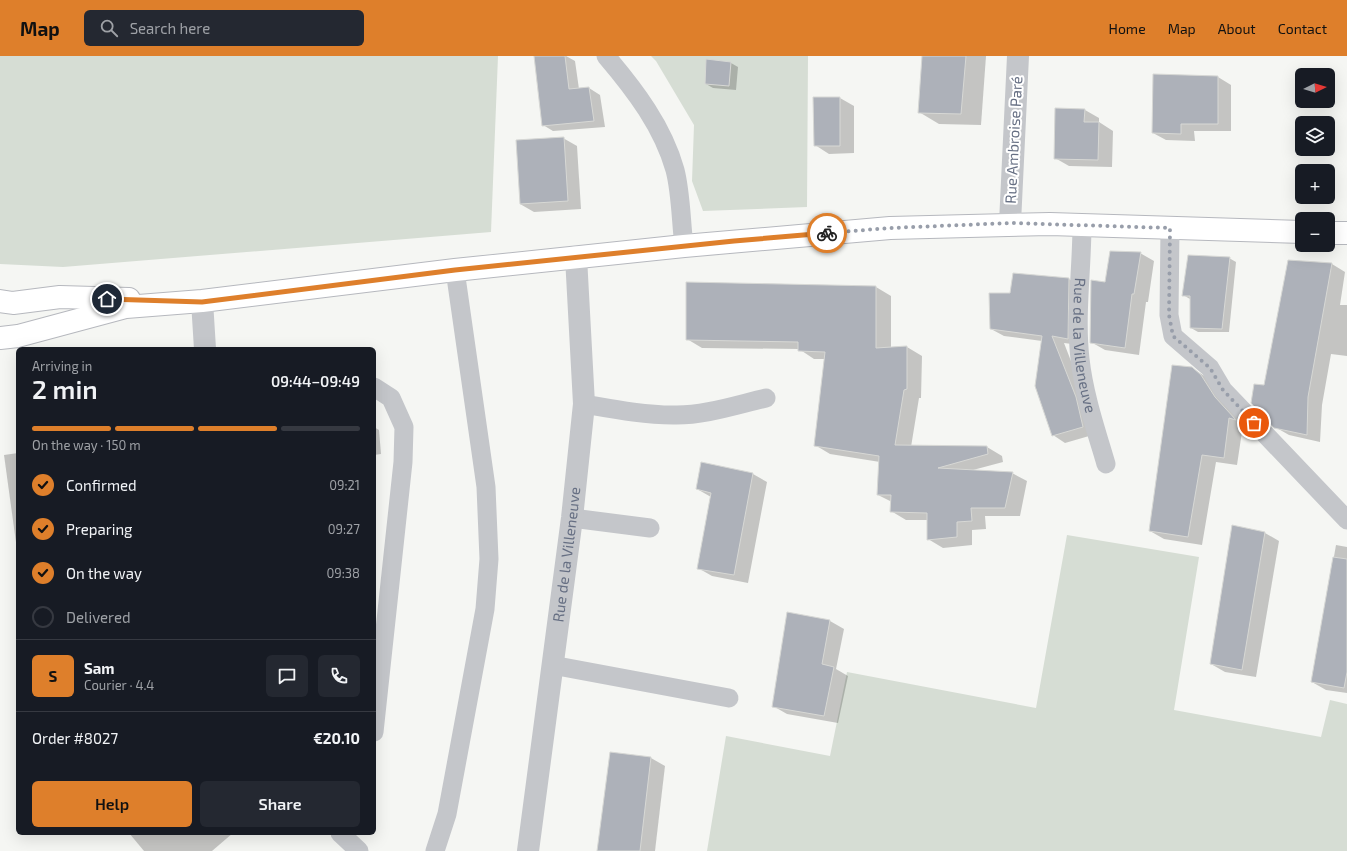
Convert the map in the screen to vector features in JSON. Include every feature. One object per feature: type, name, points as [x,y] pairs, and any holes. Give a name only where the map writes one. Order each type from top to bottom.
[{"type":"main road","points":[[0,338],[18,336],[126,307],[202,302],[455,270],[576,257],[890,228],[1010,223],[1082,224],[1295,232]]},
{"type":"main road","points":[[1335,233],[1347,233]]},
{"type":"main road","points":[[0,301],[13,302],[60,297],[202,302]]},
{"type":"street","name":"Rue Ambroise Paré","points":[[1010,223],[1018,56]]},
{"type":"street","name":"Rue de la Villeneuve","points":[[528,851],[572,518],[584,404],[576,257]]},
{"type":"street","points":[[202,302],[205,347]]},
{"type":"lane","points":[[606,56],[628,82],[656,125],[669,153],[675,171],[684,246]]},
{"type":"lane","name":"Rue de la Villeneuve","points":[[1082,224],[1078,329],[1080,360],[1086,394],[1106,464]]},
{"type":"lane","points":[[1170,228],[1169,315],[1173,336],[1210,368],[1223,390],[1347,520]]},
{"type":"lane","points":[[435,851],[447,814],[481,632],[485,609],[489,559],[486,486],[455,270]]},
{"type":"lane","points":[[376,388],[392,398],[404,427],[403,462],[376,713]]},
{"type":"lane","points":[[584,404],[632,412],[674,416],[708,411],[766,398]]},
{"type":"lane","points":[[572,518],[650,528]]},
{"type":"lane","points":[[552,665],[729,698]]},
{"type":"lane","points":[[342,835],[359,851]]},
{"type":"shaded area","points":[[0,56],[498,56],[491,232],[63,267],[0,264]]},
{"type":"shaded area","points":[[651,56],[808,56],[807,207],[703,211],[692,181],[694,125],[656,61]]},
{"type":"shaded area","points":[[1067,535],[1199,557],[1174,710],[1321,737],[1330,700],[1347,704],[1347,851],[707,851],[726,736],[830,756],[847,672],[1036,708]]},
{"type":"building","points":[[534,56],[565,56],[569,89],[589,87],[594,121],[542,126]]},
{"type":"building","points":[[922,56],[966,56],[961,114],[918,113]]},
{"type":"building","points":[[706,59],[731,62],[729,86],[705,84]]},
{"type":"building","points":[[1153,74],[1218,76],[1218,124],[1181,124],[1181,134],[1152,133]]},
{"type":"building","points":[[813,97],[840,97],[840,146],[814,146]]},
{"type":"building","points":[[1055,108],[1085,109],[1084,122],[1099,122],[1098,160],[1054,159]]},
{"type":"building","points":[[564,137],[568,201],[520,204],[516,140]]},
{"type":"building","points":[[1110,251],[1141,252],[1134,294],[1132,294],[1125,348],[1090,343],[1091,280],[1105,282]]},
{"type":"building","points":[[1188,255],[1230,257],[1222,329],[1190,328],[1190,296],[1182,296]]},
{"type":"building","points":[[1288,260],[1332,263],[1308,397],[1307,435],[1274,428],[1251,403],[1254,384],[1264,385]]},
{"type":"building","points":[[1013,273],[1069,278],[1068,339],[1052,336],[1076,397],[1083,427],[1052,436],[1035,386],[1042,336],[990,329],[989,293],[1010,293]]},
{"type":"building","points":[[686,282],[876,286],[876,348],[907,346],[907,389],[904,390],[895,445],[987,446],[988,454],[938,468],[1013,472],[1005,508],[971,508],[972,521],[957,522],[957,537],[927,540],[927,513],[890,512],[891,495],[877,495],[879,456],[814,446],[825,352],[798,351],[798,342],[686,340]]},
{"type":"building","points":[[1172,365],[1192,367],[1201,375],[1215,397],[1236,420],[1229,418],[1224,458],[1202,455],[1188,537],[1149,531]]},
{"type":"building","points":[[701,462],[753,473],[734,575],[697,569],[711,493],[696,489]]},
{"type":"building","points":[[1232,525],[1265,532],[1242,670],[1210,664]]},
{"type":"building","points":[[1333,557],[1347,559],[1347,672],[1344,688],[1311,682]]},
{"type":"building","points":[[787,612],[830,620],[822,664],[834,667],[824,716],[772,707]]},
{"type":"building","points":[[610,752],[651,757],[640,851],[597,851]]},
{"type":"way so far","points":[[827,233],[890,228],[1010,223],[1170,228],[1169,315],[1173,336],[1185,349],[1210,368],[1223,390],[1254,423]]},
{"type":"route","points":[[107,299],[202,302],[455,270],[734,241],[827,233]]}]
